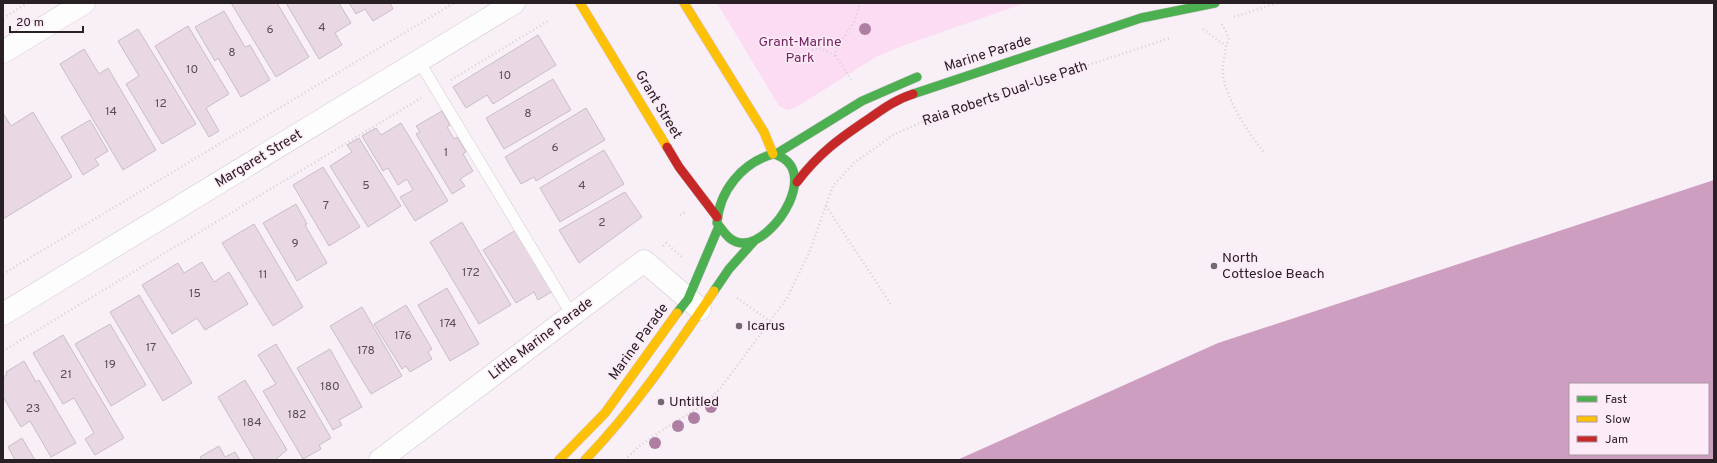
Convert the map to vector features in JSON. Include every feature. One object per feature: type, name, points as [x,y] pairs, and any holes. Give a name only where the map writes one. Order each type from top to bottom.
[{"type":"street","points":[[3,52],[84,3]]},
{"type":"street","name":"Margaret Street","points":[[3,314],[514,3]]},
{"type":"street","name":"Grant Street","points":[[580,3],[679,167],[718,222]]},
{"type":"street","points":[[684,3],[764,132],[775,154],[787,161],[793,171],[796,182],[792,198],[780,216],[766,232],[755,240],[745,243],[736,242],[727,238],[718,222],[720,202],[736,179],[758,160],[775,154],[856,104],[894,84],[924,75]]},
{"type":"street","name":"Marine Parade","points":[[796,182],[812,162],[837,140],[900,98],[1141,18],[1216,3]]},
{"type":"street","name":"Marine Parade","points":[[585,460],[610,434],[653,380],[694,304],[718,222]]},
{"type":"street","name":"Marine Parade","points":[[560,460],[605,413],[694,304],[755,240]]},
{"type":"street","name":"Little Marine Parade","points":[[380,460],[644,262],[694,304]]},
{"type":"lane","points":[[419,61],[572,315]]},
{"type":"path","points":[[3,18],[28,3]]},
{"type":"path","points":[[3,274],[454,3]]},
{"type":"path","points":[[836,56],[836,47],[843,40],[859,11],[859,3]]},
{"type":"path","points":[[1228,19],[1277,3]]},
{"type":"path","points":[[3,352],[548,21]]},
{"type":"path","points":[[1215,23],[1222,21],[1229,38],[1226,46],[1223,74],[1231,97],[1247,132],[1264,152]]},
{"type":"path","points":[[1208,25],[1201,28],[1226,46]]},
{"type":"path","name":"Raia Roberts Dual-Use Path","points":[[626,460],[638,447],[702,405],[720,389],[787,298],[809,253],[833,186],[849,169],[893,135],[935,116],[1171,38]]},
{"type":"path","points":[[812,50],[820,48],[836,56],[851,80]]},
{"type":"path","points":[[826,206],[892,306]]},
{"type":"green space","name":"Grant-Marine Park","points":[[717,3],[1025,3],[902,46],[876,57],[795,108],[787,110],[779,106]]},
{"type":"shaded area","points":[[1714,180],[1714,460],[957,460],[1218,343]]},
{"type":"building","points":[[231,3],[277,3],[309,57],[276,77]]},
{"type":"building","points":[[286,3],[339,3],[351,23],[335,33],[342,45],[319,59]]},
{"type":"building","points":[[349,3],[390,3],[393,9],[373,21],[365,9],[356,14]]},
{"type":"building","points":[[224,11],[245,47],[250,45],[270,80],[241,97],[218,58],[215,61],[195,27]]},
{"type":"building","points":[[188,26],[229,94],[206,108],[219,131],[209,137],[155,46]]},
{"type":"building","points":[[138,29],[196,124],[162,144],[126,84],[139,76],[118,41]]},
{"type":"building","points":[[538,35],[556,65],[493,104],[487,95],[466,108],[453,87]]},
{"type":"building","points":[[84,49],[99,74],[108,68],[156,150],[123,170],[60,64]]},
{"type":"building","points":[[553,79],[571,110],[504,149],[486,118]]},
{"type":"building","points":[[586,108],[605,140],[536,181],[534,177],[521,184],[505,157]]},
{"type":"building","points":[[442,111],[450,125],[447,127],[454,139],[457,137],[466,152],[463,154],[473,171],[460,179],[465,186],[452,194],[416,134],[420,132],[416,126]]},
{"type":"building","points":[[33,112],[72,177],[3,219],[3,113],[11,126]]},
{"type":"building","points":[[90,120],[108,151],[95,159],[99,165],[83,175],[61,137]]},
{"type":"building","points":[[401,123],[448,201],[415,221],[400,197],[413,190],[407,179],[398,185],[388,168],[383,171],[362,136],[376,128],[381,135]]},
{"type":"building","points":[[359,138],[401,206],[368,227],[330,166],[352,152],[347,145]]},
{"type":"building","points":[[604,150],[624,184],[560,222],[540,188]]},
{"type":"building","points":[[323,167],[360,227],[329,246],[293,185]]},
{"type":"building","points":[[625,192],[642,217],[579,263],[559,230]]},
{"type":"building","points":[[296,204],[307,224],[305,225],[327,263],[297,281],[263,223]]},
{"type":"building","points":[[462,222],[511,305],[479,324],[430,242]]},
{"type":"building","points":[[254,224],[303,307],[273,326],[222,243]]},
{"type":"building","points":[[516,230],[553,291],[538,300],[534,292],[516,303],[483,250]]},
{"type":"building","points":[[202,262],[214,282],[229,272],[248,304],[205,330],[197,318],[172,334],[142,285],[178,263],[184,273]]},
{"type":"building","points":[[447,288],[479,344],[450,361],[418,305]]},
{"type":"building","points":[[139,295],[192,383],[163,401],[110,312]]},
{"type":"building","points":[[406,305],[432,349],[428,352],[432,359],[410,372],[406,366],[402,369],[374,324]]},
{"type":"building","points":[[362,307],[402,376],[371,394],[330,326]]},
{"type":"building","points":[[110,324],[146,385],[111,406],[75,344]]},
{"type":"building","points":[[63,335],[124,438],[95,455],[85,439],[94,433],[74,398],[63,404],[33,353]]},
{"type":"building","points":[[276,344],[331,438],[319,445],[321,449],[303,459],[263,391],[276,384],[258,355]]},
{"type":"building","points":[[330,349],[362,407],[339,420],[342,425],[333,430],[297,368]]},
{"type":"building","points":[[24,361],[36,382],[39,380],[76,443],[51,457],[30,421],[21,427],[3,397],[3,377],[7,375],[6,372]]},
{"type":"building","points":[[245,380],[287,450],[275,460],[255,460],[218,397]]},
{"type":"building","points":[[22,438],[35,460],[15,460],[8,447]]},
{"type":"building","points":[[219,446],[225,457],[235,452],[240,460],[202,460],[200,457]]},
{"type":"traffic: fast","points":[[913,94],[1141,18],[1215,3]]},
{"type":"traffic: fast","points":[[776,154],[862,101],[917,77]]},
{"type":"traffic: fast","points":[[773,154],[787,162],[794,173],[794,188],[789,203],[780,218],[768,231],[756,240],[738,243],[731,239],[717,223],[722,200],[727,189],[742,171],[751,164],[773,154]]},
{"type":"traffic: fast","points":[[677,313],[688,299],[719,226]]},
{"type":"traffic: fast","points":[[714,291],[729,269],[755,240]]},
{"type":"traffic: slow","points":[[580,3],[667,147]]},
{"type":"traffic: slow","points":[[684,3],[764,132],[773,154]]},
{"type":"traffic: slow","points":[[585,460],[621,420],[669,357],[714,291]]},
{"type":"traffic: slow","points":[[559,460],[605,413],[677,313]]},
{"type":"traffic: jam","points":[[797,182],[813,163],[840,139],[886,107],[913,94]]},
{"type":"traffic: jam","points":[[667,147],[679,167],[717,217]]},
{"type":"place","name":"North Cottesloe Beach","points":[[1214,266]]},
{"type":"place","name":"Icarus","points":[[739,326]]},
{"type":"place","name":"Untitled","points":[[661,402]]}]
